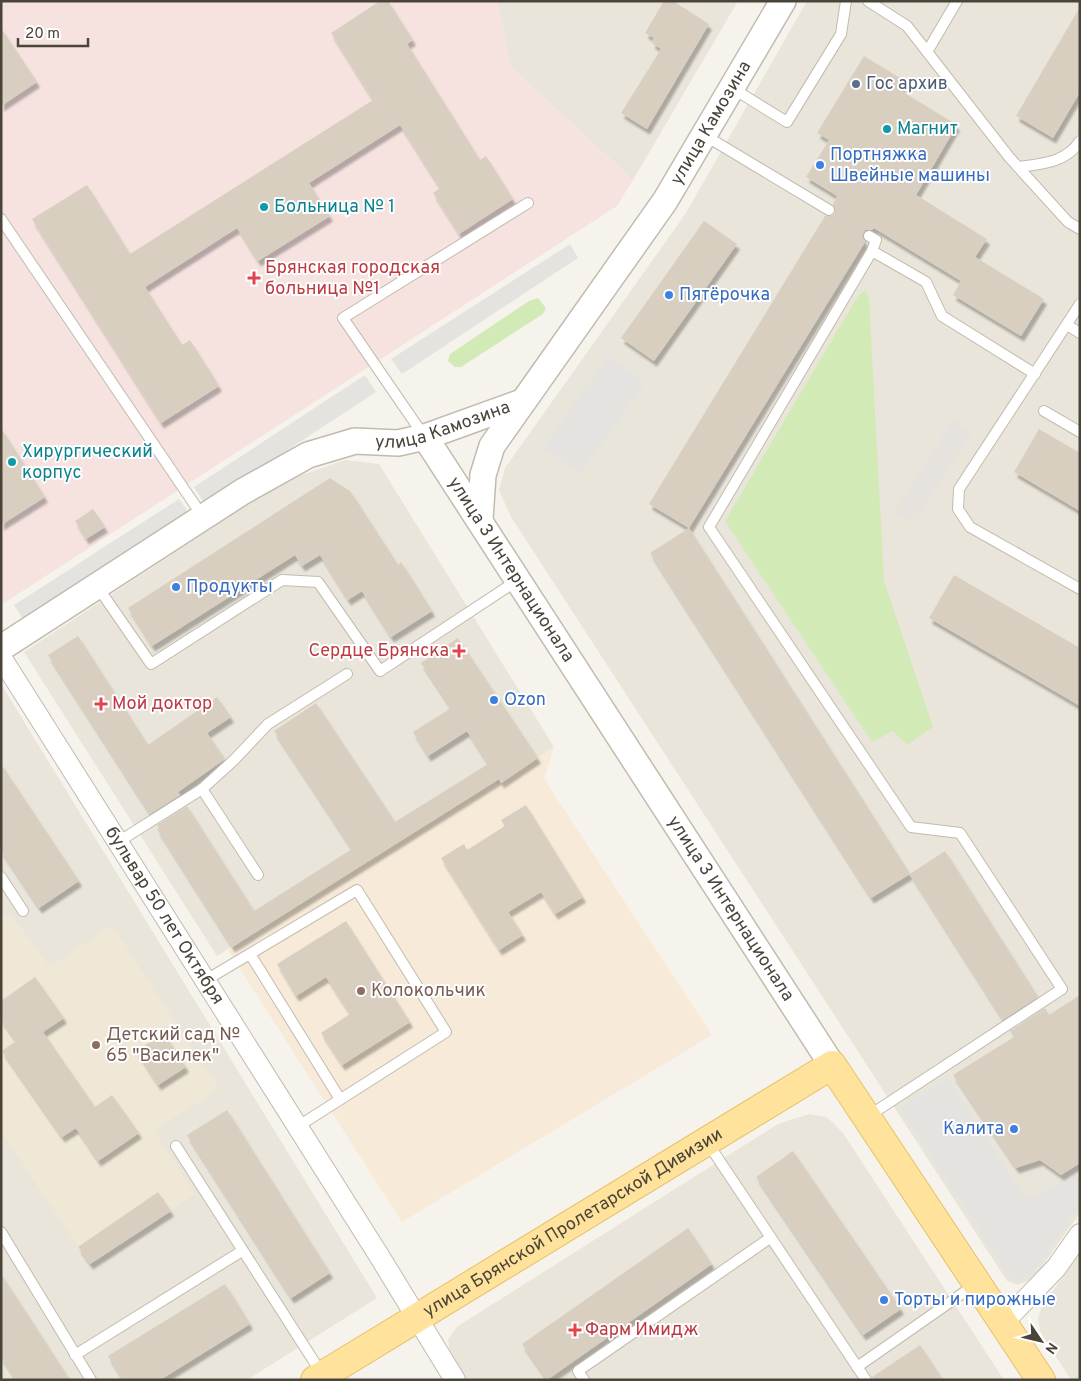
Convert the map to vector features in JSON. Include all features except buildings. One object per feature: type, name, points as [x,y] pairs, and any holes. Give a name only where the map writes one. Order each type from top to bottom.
[{"type":"main road","name":"улица 3 Интернационала","points":[[832,1065],[1041,1380]]},
{"type":"main road","name":"улица Брянской Пролетарской Дивизии","points":[[319,1377],[832,1065]]},
{"type":"street","name":"улица Камозина","points":[[1,648],[242,492],[308,455],[355,441],[398,443],[425,437],[522,402],[664,201],[783,1]]},
{"type":"street","points":[[480,520],[483,474],[492,446],[522,402]]},
{"type":"street","name":"улица 3 Интернационала","points":[[425,437],[832,1065]]},
{"type":"street","name":"бульвар 50 лет Октября","points":[[1,657],[206,980],[455,1380]]},
{"type":"street","points":[[1003,1323],[1056,1268],[1080,1234]]},
{"type":"lane","points":[[732,88],[787,122],[841,34],[846,1]]},
{"type":"lane","points":[[868,1],[907,26],[1018,167],[1068,222],[1080,229]]},
{"type":"lane","points":[[927,52],[957,1]]},
{"type":"lane","points":[[704,135],[829,210]]},
{"type":"lane","points":[[1018,167],[1052,163],[1075,149],[1080,142]]},
{"type":"lane","points":[[425,437],[343,318],[528,202]]},
{"type":"lane","points":[[1,219],[203,518]]},
{"type":"lane","points":[[866,1118],[1062,989],[960,833],[911,827],[708,527],[872,251],[876,240],[869,236]]},
{"type":"lane","points":[[872,251],[926,282],[942,316],[1035,374]]},
{"type":"lane","points":[[1080,304],[959,489],[958,509],[970,527],[1080,589]]},
{"type":"lane","points":[[1067,325],[1080,333]]},
{"type":"lane","points":[[1044,411],[1080,432]]},
{"type":"lane","points":[[98,586],[151,664],[282,580],[318,582],[380,671],[518,579]]},
{"type":"lane","points":[[118,842],[202,789],[234,760],[268,724],[347,674]]},
{"type":"lane","points":[[202,789],[258,875]]},
{"type":"lane","points":[[1,877],[23,911]]},
{"type":"lane","points":[[206,980],[357,890],[446,1032],[297,1126]]},
{"type":"lane","points":[[250,954],[340,1099]]},
{"type":"lane","points":[[706,1141],[866,1380]]},
{"type":"lane","points":[[176,1146],[319,1377]]},
{"type":"lane","points":[[1,1232],[91,1380]]},
{"type":"lane","points":[[584,1380],[578,1371],[770,1238]]},
{"type":"lane","points":[[75,1355],[242,1251]]},
{"type":"lane","points":[[857,1367],[976,1284]]},
{"type":"shaded area","name":"Брянская городская больница №1","points":[[1,1],[497,1],[511,67],[633,180],[617,206],[1,605]]},
{"type":"shaded area","points":[[497,1],[738,1],[633,180],[511,67]]},
{"type":"shaded area","points":[[807,1],[1080,1],[1080,1213],[1033,1279],[1018,1285],[1007,1281],[511,517],[499,490],[505,468],[686,213]]},
{"type":"shaded area","points":[[570,244],[578,258],[402,374],[391,359]]},
{"type":"shaded area","points":[[608,356],[645,383],[580,474],[543,448]]},
{"type":"shaded area","points":[[365,375],[376,392],[205,504],[194,487]]},
{"type":"shaded area","points":[[953,420],[972,432],[914,523],[895,511]]},
{"type":"shaded area","points":[[345,460],[379,464],[554,747],[497,785],[494,781],[217,956],[24,652],[282,482]]},
{"type":"shaded area","points":[[179,499],[196,523],[29,629],[14,605]]},
{"type":"shaded area","points":[[1,684],[377,1298],[247,1380],[1,1380]]},
{"type":"shaded area","points":[[554,747],[544,779],[712,1035],[402,1222],[228,950],[494,781],[497,785]]},
{"type":"shaded area","name":"Детский сад № 65 \"Василек\"","points":[[1,913],[12,916],[50,967],[112,925],[219,1089],[154,1130],[195,1194],[90,1264],[1,1132]]},
{"type":"shaded area","points":[[948,1078],[1025,1197],[1035,1197],[1080,1170],[1080,1206],[1031,1276],[1020,1282],[1010,1278],[899,1108]]},
{"type":"shaded area","points":[[809,1114],[827,1117],[843,1133],[1004,1380],[465,1380],[450,1356],[448,1339],[458,1326],[778,1124]]},
{"type":"shaded area","points":[[1080,1254],[1080,1380],[1071,1380],[1040,1331],[1038,1318],[1043,1304]]},
{"type":"green space","points":[[866,290],[869,299],[884,581],[933,727],[907,745],[893,731],[872,742],[725,521],[858,296]]},
{"type":"green space","points":[[538,298],[546,308],[543,314],[461,367],[455,367],[448,361],[450,354],[529,301]]},
{"type":"place","name":"Гос архив","points":[[856,84]]},
{"type":"place","name":"Магнит","points":[[887,129]]},
{"type":"place","name":"Портняжка Швейные машины","points":[[820,165]]},
{"type":"place","name":"Больница № 1","points":[[264,207]]},
{"type":"place","name":"Брянская городская больница №1","points":[[254,278]]},
{"type":"place","name":"Пятёрочка","points":[[669,295]]},
{"type":"place","name":"Хирургический корпус","points":[[12,462]]},
{"type":"place","name":"Продукты","points":[[176,587]]},
{"type":"place","name":"Сердце Брянска","points":[[459,651]]},
{"type":"place","name":"Ozon","points":[[494,700]]},
{"type":"place","name":"Мой доктор","points":[[101,704]]},
{"type":"place","name":"Колокольчик","points":[[361,991]]},
{"type":"place","name":"Детский сад № 65 \"Василек\"","points":[[96,1045]]},
{"type":"place","name":"Калита","points":[[1014,1129]]},
{"type":"place","name":"Торты и пирожные","points":[[884,1300]]},
{"type":"place","name":"Фарм Имидж","points":[[575,1330]]}]
